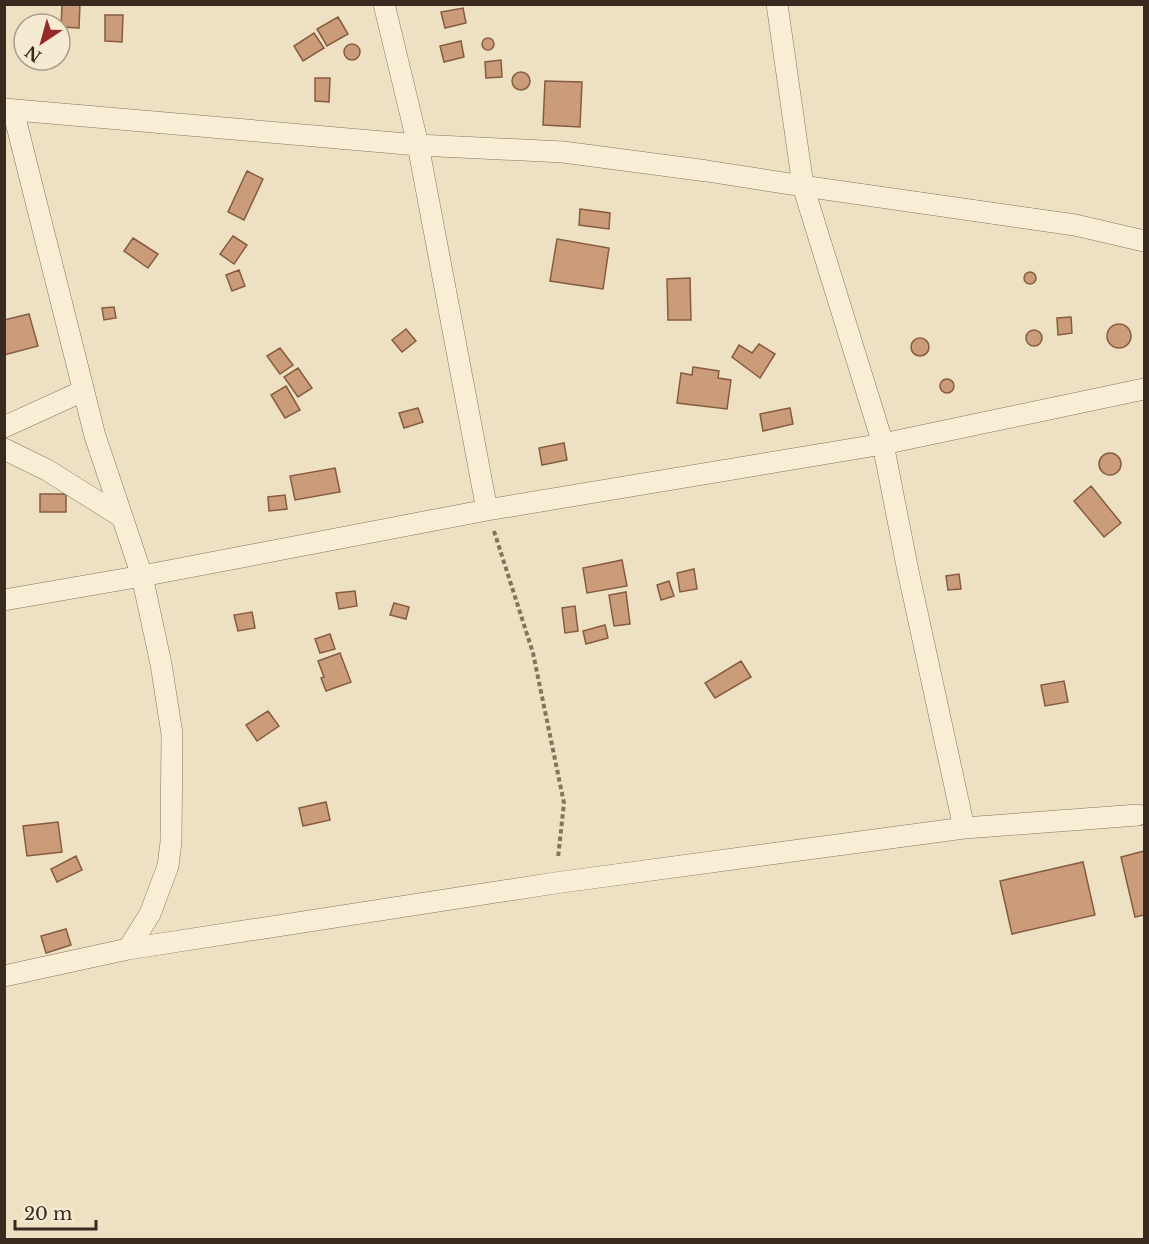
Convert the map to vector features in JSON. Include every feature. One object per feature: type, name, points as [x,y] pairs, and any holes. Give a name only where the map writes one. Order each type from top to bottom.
[{"type":"street","points":[[384,4],[418,146],[487,510]]},
{"type":"street","points":[[777,4],[803,186],[883,444],[964,828]]},
{"type":"street","points":[[128,950],[150,914],[168,866],[171,842],[172,734],[161,664],[142,576],[94,436],[9,109],[418,146],[563,152],[1076,225],[1144,241]]},
{"type":"street","points":[[4,600],[487,510],[883,444],[1144,389]]},
{"type":"street","points":[[4,427],[83,391]]},
{"type":"street","points":[[4,449],[47,470],[122,517]]},
{"type":"street","points":[[4,976],[128,950],[555,883],[964,828],[1138,815]]},
{"type":"path","points":[[487,510],[533,653],[564,803],[555,883]]},
{"type":"building","points":[[62,4],[80,4],[79,28],[72,28],[72,12],[62,12]]},
{"type":"building","points":[[463,8],[466,23],[445,28],[441,12]]},
{"type":"building","points":[[105,15],[123,15],[122,42],[105,41]]},
{"type":"building","points":[[338,17],[348,34],[327,46],[317,29]]},
{"type":"building","points":[[314,33],[324,48],[303,61],[294,46]]},
{"type":"building","points":[[490,38],[493,39],[493,49],[486,50],[483,49],[482,42],[483,39]]},
{"type":"building","points":[[461,41],[464,57],[444,62],[440,46]]},
{"type":"building","points":[[349,44],[355,44],[360,52],[358,58],[349,60],[344,55],[344,49]]},
{"type":"building","points":[[501,60],[502,77],[486,78],[485,62]]},
{"type":"building","points":[[517,72],[525,72],[530,77],[528,88],[517,90],[512,85],[512,77]]},
{"type":"building","points":[[315,78],[330,78],[329,102],[315,101]]},
{"type":"building","points":[[545,81],[582,82],[580,127],[543,125]]},
{"type":"building","points":[[247,171],[263,179],[244,220],[228,212]]},
{"type":"building","points":[[580,209],[610,213],[609,229],[579,225]]},
{"type":"building","points":[[233,236],[247,245],[234,264],[220,254]]},
{"type":"building","points":[[133,238],[158,254],[148,268],[124,251]]},
{"type":"building","points":[[557,239],[609,248],[603,289],[550,281]]},
{"type":"building","points":[[239,270],[245,286],[232,291],[226,275]]},
{"type":"building","points":[[1032,272],[1036,278],[1032,284],[1028,284],[1024,276]]},
{"type":"building","points":[[690,278],[691,320],[668,320],[667,279]]},
{"type":"building","points":[[114,307],[116,318],[104,320],[102,308]]},
{"type":"building","points":[[29,314],[38,346],[4,355],[4,320]]},
{"type":"building","points":[[1071,317],[1072,333],[1058,335],[1057,318]]},
{"type":"building","points":[[1119,324],[1127,328],[1131,336],[1127,344],[1119,348],[1111,344],[1107,336],[1111,328]]},
{"type":"building","points":[[406,329],[416,341],[402,352],[392,340]]},
{"type":"building","points":[[1031,330],[1037,330],[1042,338],[1040,344],[1031,346],[1026,341],[1026,335]]},
{"type":"building","points":[[920,338],[926,341],[929,347],[926,353],[920,356],[914,353],[911,347],[914,341]]},
{"type":"building","points":[[759,344],[775,354],[760,378],[732,357],[739,345],[752,353]]},
{"type":"building","points":[[280,348],[293,365],[280,374],[267,356]]},
{"type":"building","points":[[693,367],[719,371],[718,378],[731,380],[727,409],[677,403],[681,373],[692,375]]},
{"type":"building","points":[[298,368],[312,388],[298,397],[284,377]]},
{"type":"building","points":[[944,379],[950,379],[954,386],[950,393],[944,393],[940,389],[940,383]]},
{"type":"building","points":[[286,386],[300,410],[285,418],[271,395]]},
{"type":"building","points":[[418,408],[423,422],[404,428],[399,413]]},
{"type":"building","points":[[790,408],[793,424],[763,431],[760,414]]},
{"type":"building","points":[[564,443],[567,460],[542,465],[539,448]]},
{"type":"building","points":[[1106,453],[1114,453],[1121,460],[1121,468],[1114,475],[1106,475],[1099,468],[1099,460]]},
{"type":"building","points":[[335,468],[340,492],[295,500],[290,476]]},
{"type":"building","points":[[1091,486],[1121,523],[1104,537],[1074,501]]},
{"type":"building","points":[[40,494],[66,494],[66,512],[40,512]]},
{"type":"building","points":[[285,495],[287,509],[269,511],[268,497]]},
{"type":"building","points":[[622,560],[627,586],[587,593],[583,568]]},
{"type":"building","points":[[694,569],[697,589],[680,592],[677,573]]},
{"type":"building","points":[[959,574],[961,589],[948,590],[946,576]]},
{"type":"building","points":[[669,581],[674,596],[661,600],[657,585]]},
{"type":"building","points":[[355,591],[357,606],[339,609],[336,593]]},
{"type":"building","points":[[626,592],[630,624],[614,626],[609,595]]},
{"type":"building","points":[[394,603],[409,607],[406,619],[390,615]]},
{"type":"building","points":[[575,606],[578,631],[565,633],[562,608]]},
{"type":"building","points":[[252,612],[255,628],[238,631],[234,615]]},
{"type":"building","points":[[605,625],[608,638],[586,644],[583,631]]},
{"type":"building","points":[[330,634],[335,649],[320,653],[315,639]]},
{"type":"building","points":[[340,653],[351,682],[326,691],[318,661]]},
{"type":"building","points":[[741,661],[751,677],[715,698],[705,683]]},
{"type":"building","points":[[1064,681],[1068,702],[1045,706],[1041,685]]},
{"type":"building","points":[[268,711],[279,726],[257,741],[246,725]]},
{"type":"building","points":[[326,802],[330,820],[303,826],[299,808]]},
{"type":"building","points":[[58,822],[62,852],[27,856],[23,826]]},
{"type":"building","points":[[1144,851],[1144,915],[1135,917],[1121,857]]},
{"type":"building","points":[[76,856],[82,870],[57,882],[51,869]]},
{"type":"building","points":[[1083,862],[1095,915],[1012,934],[1000,881]]},
{"type":"building","points":[[66,929],[71,945],[46,953],[41,936]]}]
